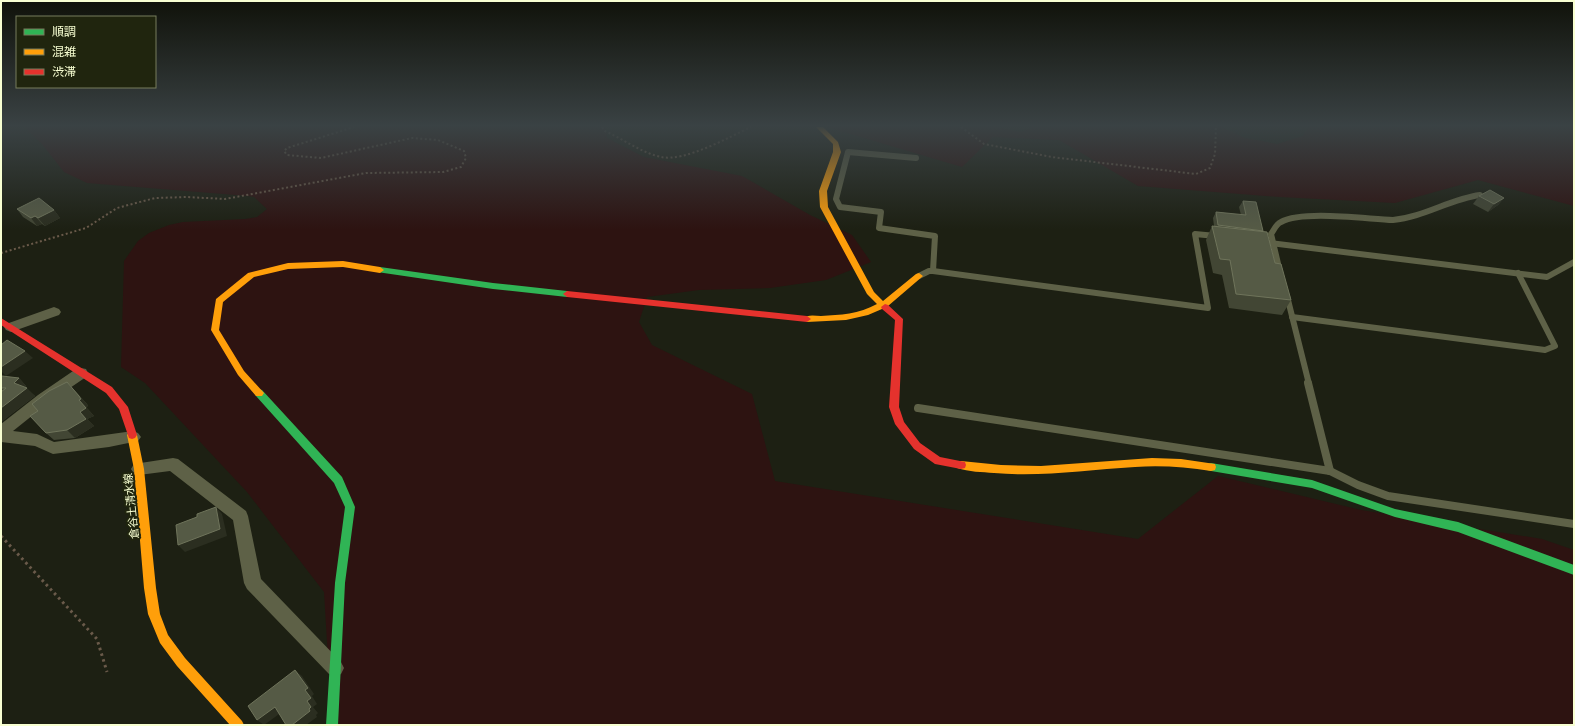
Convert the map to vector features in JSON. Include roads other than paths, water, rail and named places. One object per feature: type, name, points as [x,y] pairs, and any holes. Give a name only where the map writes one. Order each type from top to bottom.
[{"type":"street","points":[[834,161],[822,191],[824,207],[871,294],[899,319],[894,407],[900,424],[916,446],[938,461],[979,468],[1012,470],[1068,469],[1133,463],[1184,463],[1305,483],[1395,513],[1458,527],[1574,570]]},
{"type":"street","points":[[332,725],[340,583],[350,507],[338,480],[241,373],[216,330],[219,301],[251,275],[288,266],[343,264],[409,275],[486,285],[805,319],[833,319],[858,316],[882,305],[919,276]]},
{"type":"street","points":[[6,324],[54,312]]},
{"type":"street","name":"倉谷土清水線","points":[[6,324],[109,390],[123,407],[133,437],[139,469],[150,588],[154,614],[164,639],[181,662],[238,725]]},
{"type":"street","points":[[1,432],[43,399],[81,373]]},
{"type":"street","points":[[1,436],[37,440],[53,448],[133,437]]},
{"type":"street","points":[[139,469],[173,464],[240,516],[253,583],[335,668]]},
{"type":"lane","points":[[846,161],[836,199],[840,207],[882,212],[879,228],[936,236],[933,272]]},
{"type":"lane","points":[[1282,280],[1271,234],[1279,222],[1308,218],[1413,219],[1464,196],[1480,195]]},
{"type":"lane","points":[[919,276],[929,271],[1208,308],[1195,234],[1226,237]]},
{"type":"lane","points":[[1257,241],[1546,276],[1574,262]]},
{"type":"lane","points":[[1292,317],[1545,350],[1555,346],[1518,273]]},
{"type":"lane","points":[[1284,287],[1330,471]]},
{"type":"lane","points":[[918,408],[1330,471],[1358,485],[1388,496],[1574,524]]}]
